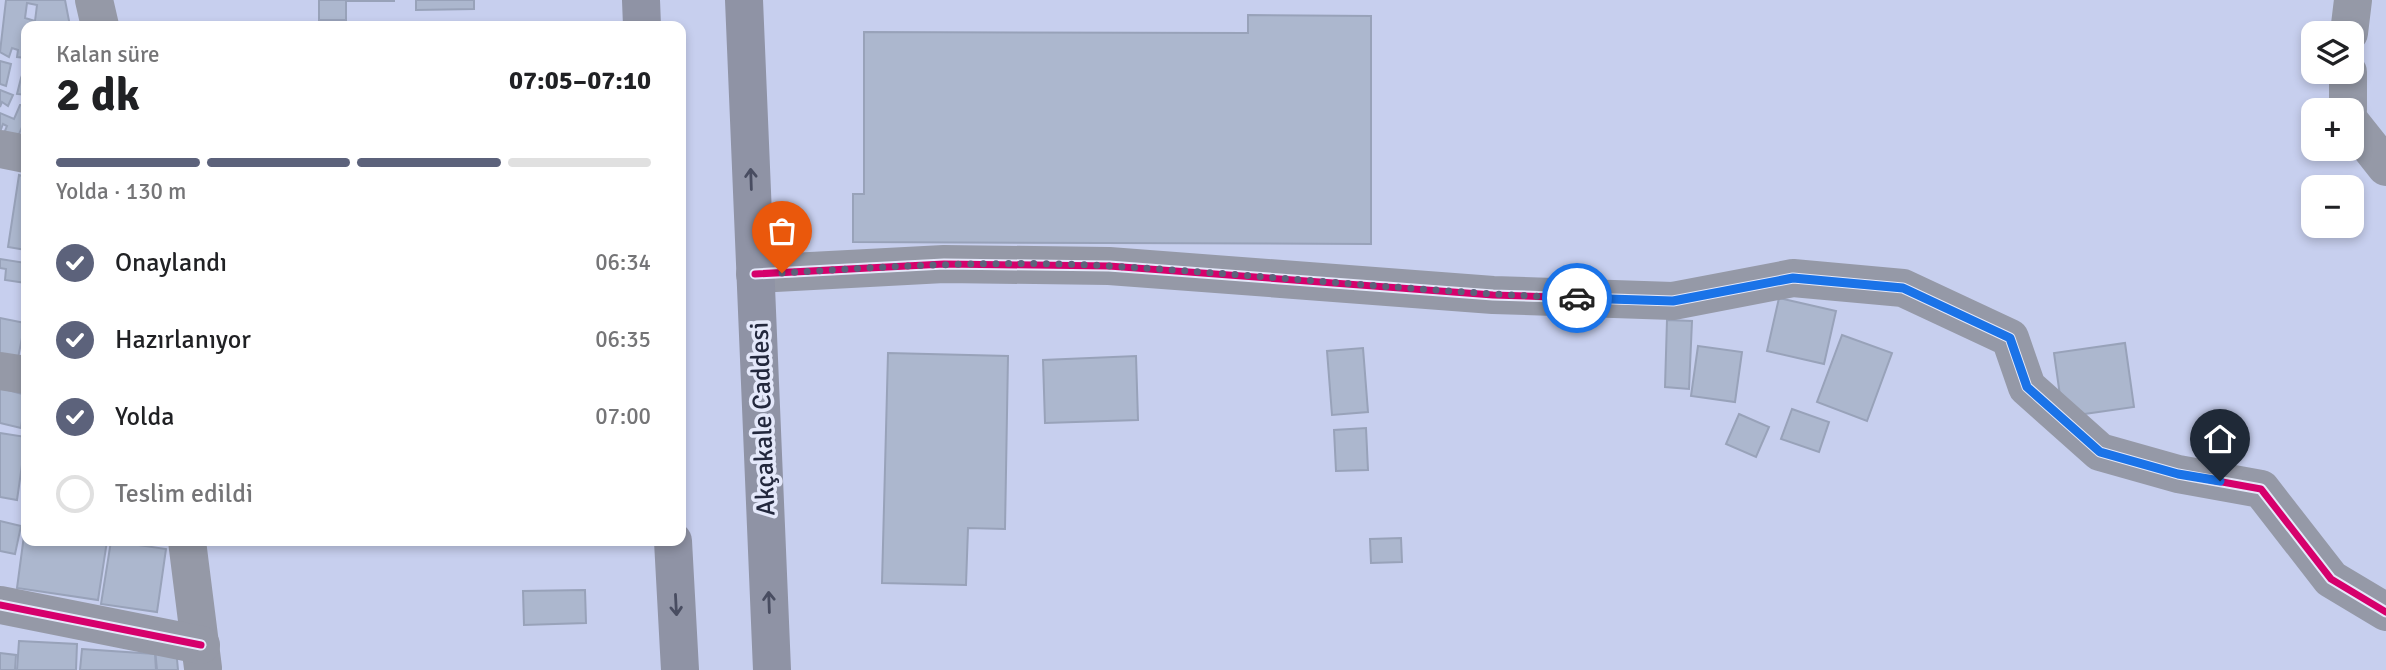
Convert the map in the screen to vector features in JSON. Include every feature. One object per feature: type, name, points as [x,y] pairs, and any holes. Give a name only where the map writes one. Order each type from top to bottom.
[{"type":"main road","points":[[641,0],[642,21]]},
{"type":"main road","name":"Akçakale Caddesi","points":[[744,0],[772,670]]},
{"type":"main road","points":[[673,546],[680,670]]},
{"type":"street","points":[[94,0],[99,21]]},
{"type":"street","points":[[2350,21],[2353,0]]},
{"type":"street","points":[[2364,139],[2386,167]]},
{"type":"street","points":[[0,149],[21,152]]},
{"type":"street","points":[[755,274],[944,264],[1109,266],[1493,295],[1673,301],[1793,278],[1903,288],[2010,338],[2027,387],[2100,452],[2178,474],[2261,489],[2331,579],[2386,612]]},
{"type":"street","points":[[0,371],[21,374]]},
{"type":"street","points":[[0,605],[202,658],[188,546]]},
{"type":"building","points":[[6,0],[65,0],[69,21],[35,21],[21,21],[21,57],[17,57],[18,50],[12,48],[9,57],[0,52]],"holes":[[[27,3],[37,5],[35,21],[25,18]]]},
{"type":"building","points":[[319,0],[394,1],[346,1],[346,20],[319,20]]},
{"type":"building","points":[[416,0],[474,0],[474,9],[416,10]]},
{"type":"building","points":[[1248,15],[1371,16],[1371,244],[853,242],[853,194],[864,194],[864,32],[1248,33]]},
{"type":"building","points":[[0,61],[11,64],[6,86],[0,84]]},
{"type":"building","points":[[21,78],[21,94],[17,94]]},
{"type":"building","points":[[0,90],[13,95],[8,106],[2,102],[0,107]]},
{"type":"building","points":[[21,105],[21,129],[17,139],[0,143],[7,126],[3,124],[0,132],[0,113],[14,119]]},
{"type":"building","points":[[19,175],[21,249],[8,247]]},
{"type":"building","points":[[0,259],[21,262],[21,282],[5,280],[6,269],[0,268]]},
{"type":"building","points":[[1779,298],[1836,311],[1824,364],[1767,351]]},
{"type":"building","points":[[0,318],[21,322],[17,363],[0,360]]},
{"type":"building","points":[[1667,320],[1692,321],[1689,389],[1665,387]]},
{"type":"building","points":[[1842,335],[1892,353],[1867,421],[1817,402]]},
{"type":"building","points":[[2125,343],[2134,407],[2063,417],[2054,353]]},
{"type":"building","points":[[1698,346],[1742,352],[1735,402],[1691,396]]},
{"type":"building","points":[[1363,348],[1368,412],[1332,415],[1327,351]]},
{"type":"building","points":[[888,353],[1008,356],[1005,529],[968,528],[966,585],[882,583]]},
{"type":"building","points":[[1136,356],[1138,420],[1045,423],[1043,360]]},
{"type":"building","points":[[0,388],[21,394],[21,428],[0,423]]},
{"type":"building","points":[[1792,409],[1829,422],[1819,452],[1781,439]]},
{"type":"building","points":[[1739,414],[1769,427],[1756,457],[1726,444]]},
{"type":"building","points":[[1366,428],[1368,470],[1336,471],[1334,430]]},
{"type":"building","points":[[0,433],[21,436],[21,472],[17,500],[0,497]]},
{"type":"building","points":[[0,521],[21,526],[15,554],[0,551]]},
{"type":"building","points":[[1401,538],[1402,562],[1371,563],[1370,539]]},
{"type":"building","points":[[23,546],[106,546],[98,600],[17,588]]},
{"type":"building","points":[[110,546],[166,549],[157,612],[101,604]]},
{"type":"building","points":[[585,590],[586,623],[524,625],[523,591]]},
{"type":"building","points":[[19,641],[77,644],[76,670],[17,670]]},
{"type":"building","points":[[176,648],[178,670],[157,670],[155,649]]},
{"type":"building","points":[[82,649],[155,654],[156,670],[80,670]]},
{"type":"building","points":[[0,653],[16,655],[15,670],[0,670]]},
{"type":"cycle path","points":[[755,274],[944,264],[1109,266],[1493,295],[1673,301],[1793,278],[1903,288],[2010,338],[2027,387],[2100,452],[2178,474],[2261,489],[2331,579],[2386,612]]},
{"type":"cycle path","points":[[0,605],[201,645]]},
{"type":"way so far","points":[[782,273],[944,264],[1109,266],[1493,295],[1577,298]]},
{"type":"route","points":[[1577,298],[1673,301],[1793,278],[1903,288],[2010,338],[2027,387],[2100,452],[2178,474],[2220,481]]}]
